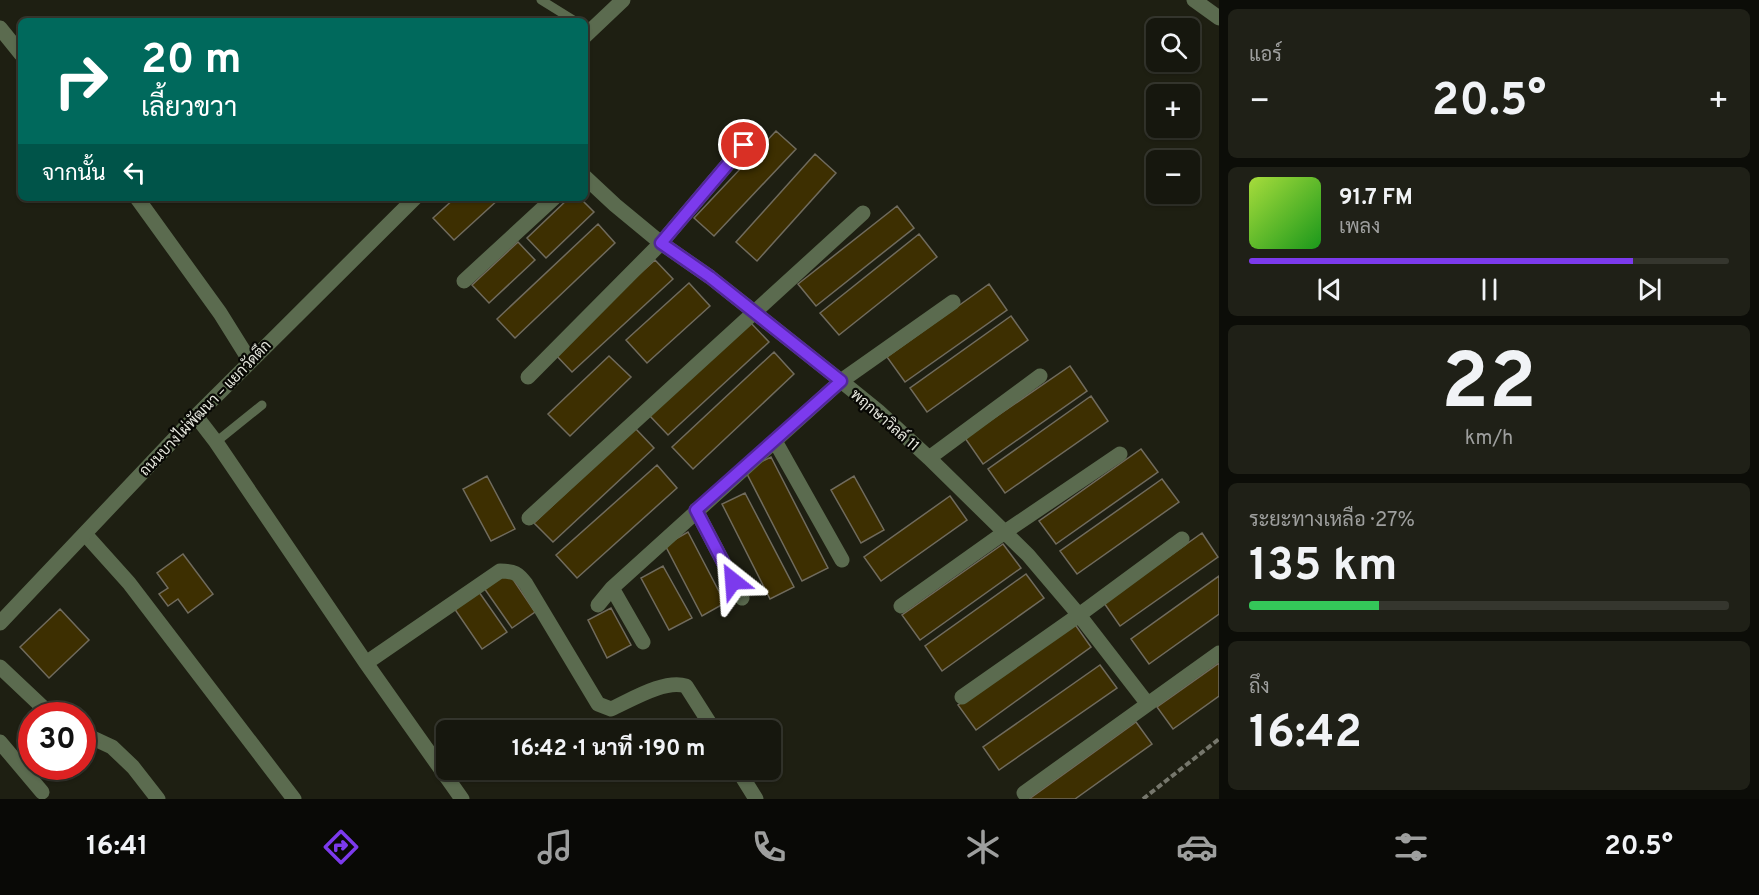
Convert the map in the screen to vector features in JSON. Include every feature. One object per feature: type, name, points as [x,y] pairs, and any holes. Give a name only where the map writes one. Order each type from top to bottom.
[{"type":"street","points":[[588,30],[623,0]]},
{"type":"street","points":[[1194,0],[1219,18]]},
{"type":"street","points":[[0,28],[18,50]]},
{"type":"street","points":[[528,377],[661,243],[744,145]]},
{"type":"street","name":"พฤกษาวิลล์ 11","points":[[588,180],[661,243],[710,277],[841,381],[929,458],[1005,532],[1079,615],[1146,703]]},
{"type":"street","points":[[138,201],[220,313],[250,362]]},
{"type":"street","name":"ถนนบางไผ่พัฒนา – แยกวัดตึก","points":[[0,623],[196,416],[412,201]]},
{"type":"street","points":[[464,281],[551,201]]},
{"type":"street","points":[[529,518],[863,213]]},
{"type":"street","points":[[598,605],[612,588],[696,510],[841,381],[953,302]]},
{"type":"street","points":[[929,458],[1040,376]]},
{"type":"street","points":[[196,416],[462,799]]},
{"type":"street","points":[[775,441],[842,560]]},
{"type":"street","points":[[901,606],[1120,454]]},
{"type":"street","points":[[696,510],[742,598]]},
{"type":"street","points":[[85,534],[129,583],[294,799]]},
{"type":"street","points":[[962,697],[1182,539]]},
{"type":"street","points":[[366,663],[500,571],[511,571],[519,574],[526,584],[598,704],[610,709],[665,685],[678,684],[686,686],[708,720]]},
{"type":"street","points":[[612,588],[643,642]]},
{"type":"street","points":[[1024,793],[1219,652]]},
{"type":"street","points":[[0,667],[37,702]]},
{"type":"street","points":[[96,740],[112,747],[133,767],[158,799]]},
{"type":"street","points":[[0,742],[42,792]]},
{"type":"street","points":[[744,780],[756,799]]},
{"type":"lane","points":[[541,0],[570,18]]},
{"type":"lane","points":[[216,442],[262,405]]},
{"type":"path","points":[[1143,799],[1219,739]]},
{"type":"building","points":[[776,131],[796,149],[714,236],[694,218]]},
{"type":"building","points":[[815,154],[836,173],[757,261],[736,242]]},
{"type":"building","points":[[452,201],[497,201],[454,240],[433,218]]},
{"type":"building","points":[[566,201],[583,201],[594,212],[546,258],[527,238]]},
{"type":"building","points":[[897,206],[914,228],[816,306],[798,284]]},
{"type":"building","points":[[598,224],[615,243],[515,338],[497,319]]},
{"type":"building","points":[[919,234],[937,257],[839,335],[820,313]]},
{"type":"building","points":[[518,242],[535,260],[489,303],[472,285]]},
{"type":"building","points":[[655,260],[673,279],[572,372],[553,352]]},
{"type":"building","points":[[689,283],[710,306],[647,363],[626,340]]},
{"type":"building","points":[[989,284],[1007,310],[905,382],[887,357]]},
{"type":"building","points":[[1011,316],[1028,340],[927,412],[910,388]]},
{"type":"building","points":[[750,322],[769,342],[668,435],[649,415]]},
{"type":"building","points":[[774,352],[794,374],[693,469],[672,447]]},
{"type":"building","points":[[609,356],[631,377],[570,436],[548,414]]},
{"type":"building","points":[[1070,366],[1087,391],[983,464],[965,438]]},
{"type":"building","points":[[1091,396],[1108,421],[1005,493],[988,469]]},
{"type":"building","points":[[635,428],[654,448],[553,542],[534,523]]},
{"type":"building","points":[[1141,449],[1158,472],[1056,544],[1039,521]]},
{"type":"building","points":[[771,457],[828,568],[802,581],[745,470]]},
{"type":"building","points":[[657,465],[677,488],[577,578],[556,555]]},
{"type":"building","points":[[487,476],[515,529],[491,541],[463,489]]},
{"type":"building","points":[[854,476],[884,530],[861,543],[831,490]]},
{"type":"building","points":[[1162,479],[1179,502],[1077,574],[1060,551]]},
{"type":"building","points":[[745,493],[794,587],[770,599],[722,504]]},
{"type":"building","points":[[950,496],[967,520],[881,581],[864,557]]},
{"type":"building","points":[[688,532],[725,603],[702,616],[665,545]]},
{"type":"building","points":[[1202,533],[1218,557],[1120,626],[1104,603]]},
{"type":"building","points":[[1003,544],[1021,568],[920,640],[902,615]]},
{"type":"building","points":[[183,554],[213,594],[188,613],[178,599],[168,606],[159,594],[168,588],[157,573]]},
{"type":"building","points":[[663,566],[692,618],[669,630],[641,578]]},
{"type":"building","points":[[508,572],[535,612],[512,628],[484,588]]},
{"type":"building","points":[[1026,574],[1044,598],[942,671],[925,646]]},
{"type":"building","points":[[1219,576],[1219,614],[1149,664],[1131,639]]},
{"type":"building","points":[[479,592],[507,632],[482,649],[454,608]]},
{"type":"building","points":[[611,608],[631,645],[607,658],[588,620]]},
{"type":"building","points":[[60,609],[89,640],[49,678],[20,647]]},
{"type":"building","points":[[1074,623],[1091,647],[976,730],[958,705]]},
{"type":"building","points":[[1219,663],[1219,696],[1173,729],[1157,707]]},
{"type":"building","points":[[1100,665],[1117,688],[999,770],[983,747]]},
{"type":"building","points":[[1136,722],[1152,744],[1075,799],[1029,799]]},
{"type":"route","points":[[733,581],[696,510],[841,381],[710,277],[661,243],[744,145]]}]
